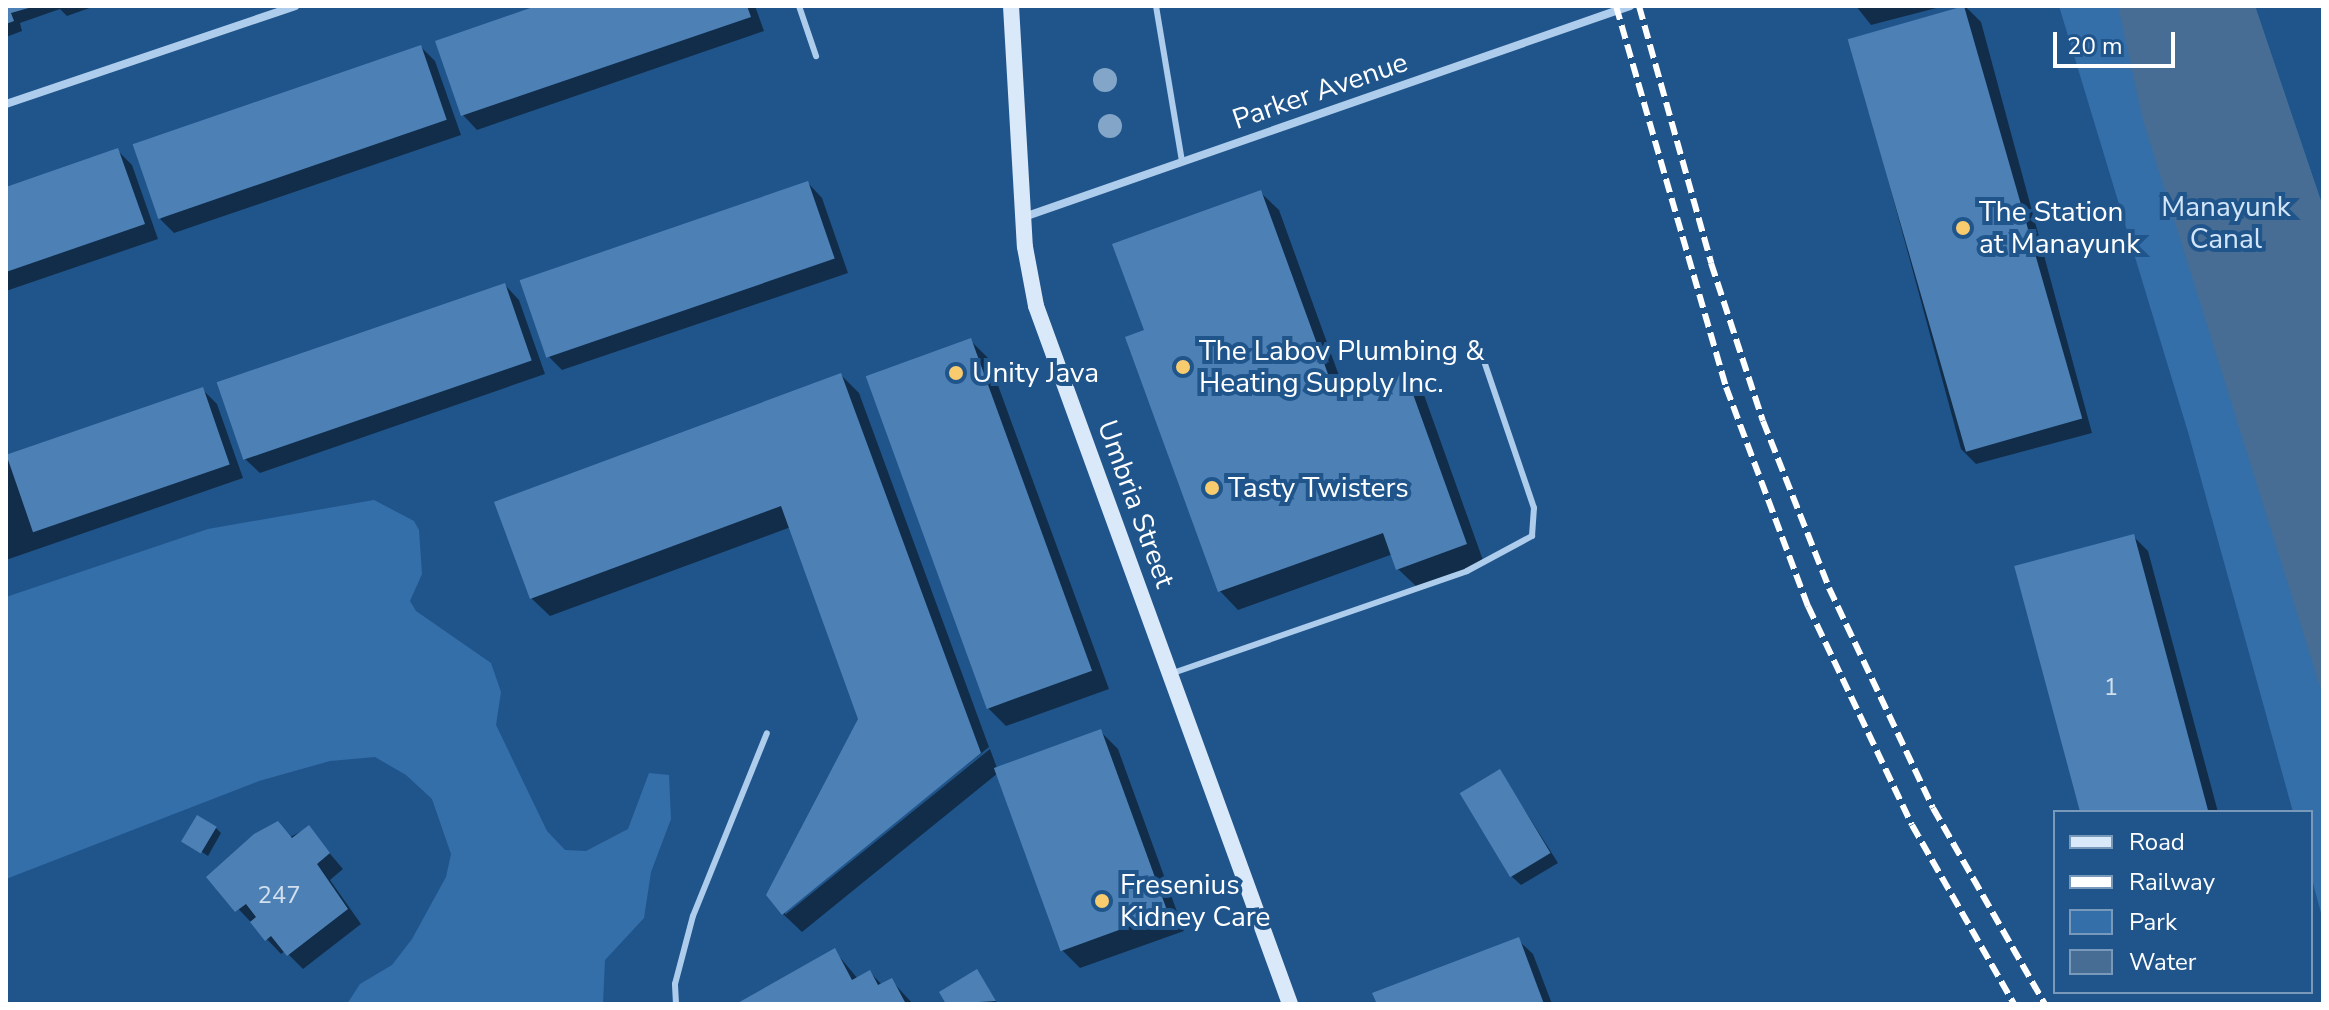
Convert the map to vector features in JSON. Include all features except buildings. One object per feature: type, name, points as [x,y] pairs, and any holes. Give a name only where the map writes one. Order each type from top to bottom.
[{"type":"main road","name":"Umbria Street","points":[[1011,6],[1024,217],[1036,306],[1290,1004]]},
{"type":"street","points":[[6,104],[295,6]]},
{"type":"street","name":"Parker Avenue","points":[[1024,217],[1630,6]]},
{"type":"lane","points":[[799,6],[816,56]]},
{"type":"lane","points":[[1156,6],[1182,161]]},
{"type":"lane","points":[[1170,674],[1467,571],[1532,536],[1534,508],[1477,341]]},
{"type":"lane","points":[[676,1004],[675,984],[693,916],[767,733]]},
{"type":"green space","name":"Manayunk Canal","points":[[2059,6],[2255,6],[2323,207],[2323,920],[2313,883],[2313,810],[2292,810],[2188,432]]},
{"type":"green space","points":[[374,500],[414,521],[419,530],[422,574],[410,601],[416,611],[491,663],[501,692],[496,725],[547,831],[565,850],[586,851],[628,829],[649,773],[669,775],[671,819],[651,872],[644,918],[605,960],[603,1004],[347,1004],[360,984],[392,965],[412,939],[446,877],[451,854],[432,799],[406,775],[375,757],[330,761],[259,781],[6,879],[6,597],[208,529]]},
{"type":"water","name":"Manayunk Canal","points":[[2118,6],[2255,6],[2323,207],[2323,696],[2143,120]]},
{"type":"railway","points":[[1616,6],[1726,387],[1808,606],[1912,825],[2014,1004]]},
{"type":"railway","points":[[1639,6],[1711,263],[1763,421],[1829,588],[1933,808],[2045,1004]]},
{"type":"place","name":"The Station at Manayunk","points":[[1963,228]]},
{"type":"place","name":"The Labov Plumbing & Heating Supply Inc.","points":[[1183,367]]},
{"type":"place","name":"Unity Java","points":[[956,373]]},
{"type":"place","name":"Tasty Twisters","points":[[1212,488]]},
{"type":"place","name":"Fresenius Kidney Care","points":[[1102,901]]}]
